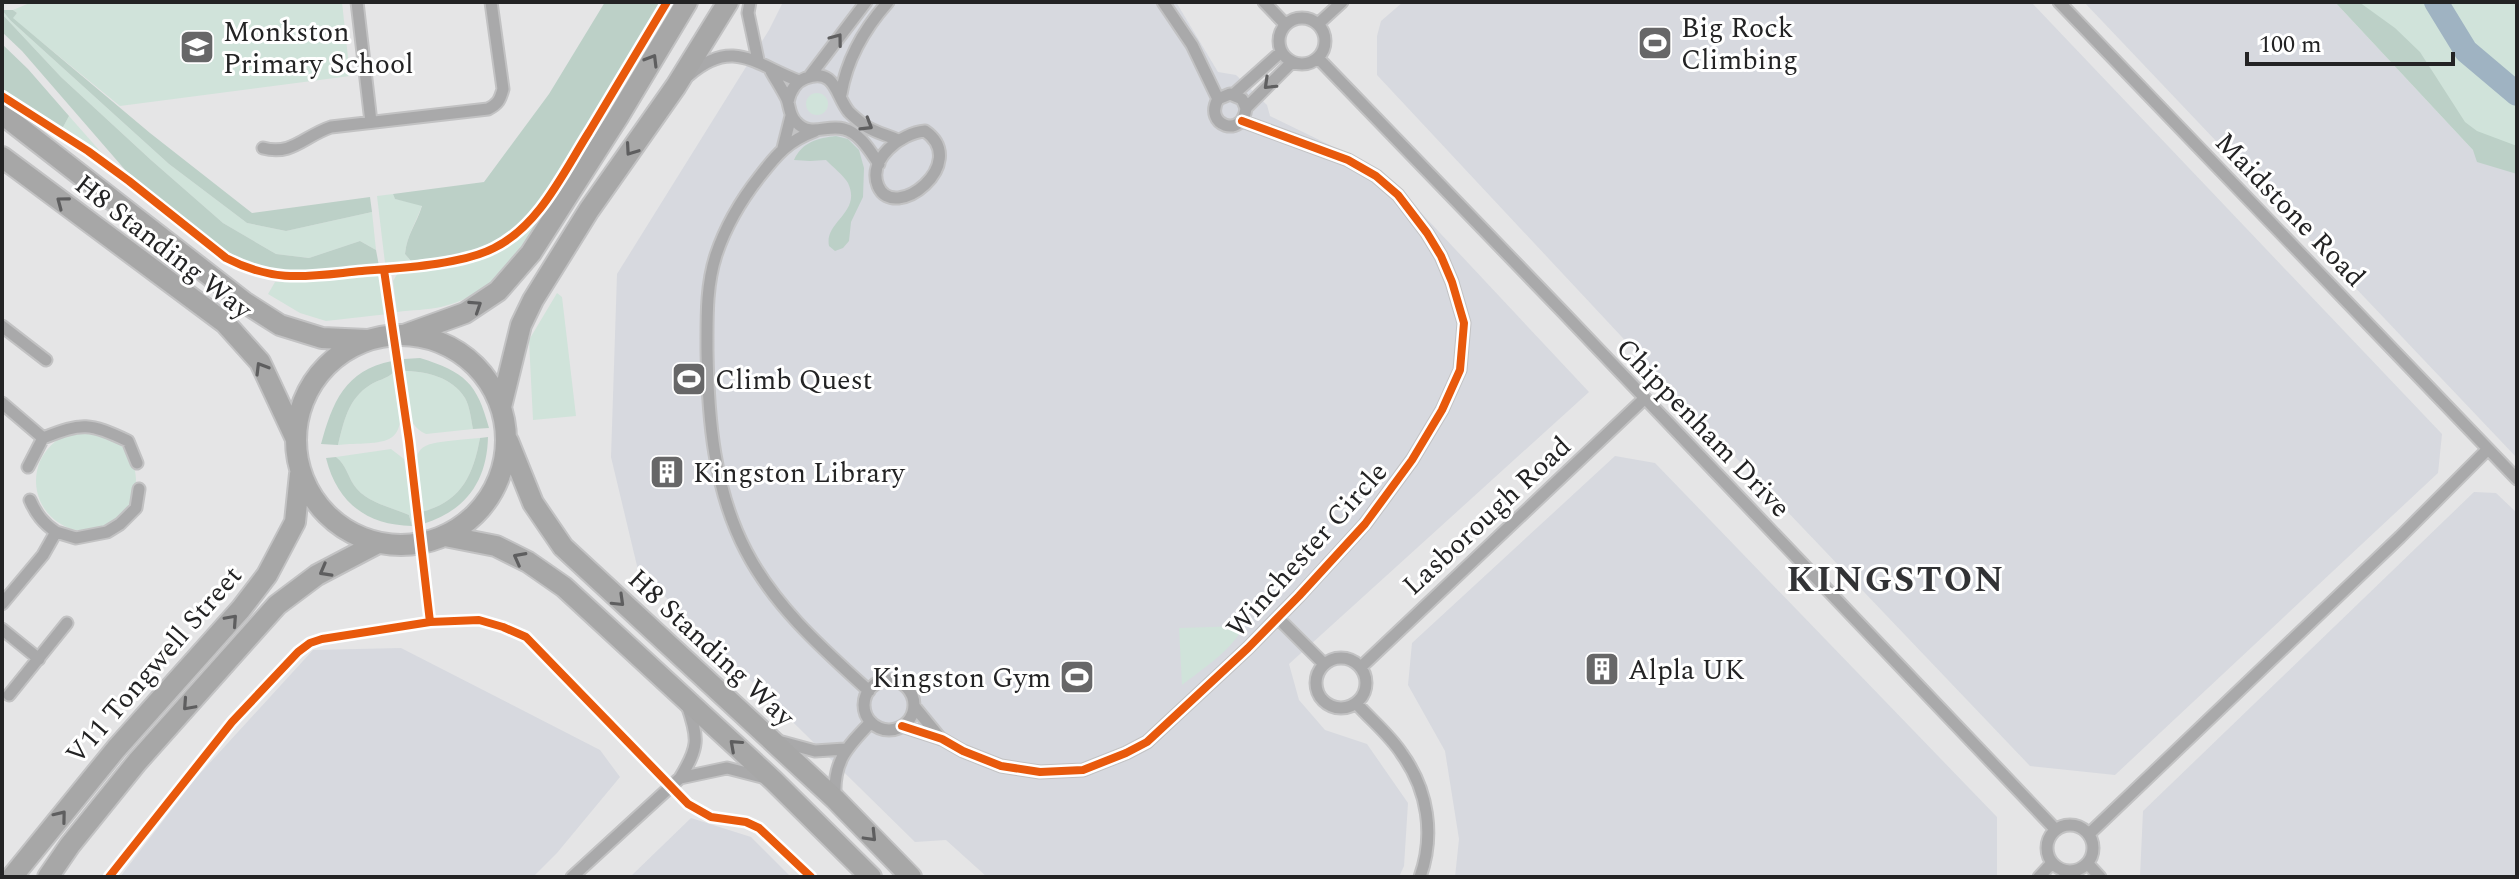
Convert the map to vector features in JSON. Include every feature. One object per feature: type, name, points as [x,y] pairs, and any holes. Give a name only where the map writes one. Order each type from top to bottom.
[{"type":"highway","points":[[404,335],[435,341],[464,356],[486,378],[501,407],[506,437],[503,468],[490,496],[471,520],[437,539],[402,546],[378,543],[352,534],[329,518],[312,496],[300,471],[295,437],[301,406],[316,378],[338,355],[369,340],[404,335],[465,313],[498,291],[531,253],[687,2]]},
{"type":"highway","points":[[501,407],[521,325],[533,300],[589,210],[676,86],[728,2]]},
{"type":"highway","name":"H8 Standing Way","points":[[2,114],[244,302],[280,325],[322,338],[369,340]]},
{"type":"highway","name":"H8 Standing Way","points":[[2,157],[225,323],[260,362],[295,437]]},
{"type":"highway","name":"H8 Standing Way","points":[[506,437],[533,503],[563,547],[835,799],[911,877]]},
{"type":"highway","name":"V11 Tongwell Street","points":[[12,877],[116,749],[241,609],[267,575],[295,522],[300,471]]},
{"type":"highway","name":"H8 Standing Way","points":[[437,539],[496,546],[528,562],[564,587],[773,780],[871,877]]},
{"type":"highway","name":"V11 Tongwell Street","points":[[48,877],[137,762],[277,605],[317,575],[378,543]]},
{"type":"street","points":[[357,2],[371,122]]},
{"type":"street","points":[[263,148],[278,152],[291,148],[313,133],[331,127],[488,109],[496,105],[503,89],[491,2]]},
{"type":"street","points":[[750,2],[748,13],[758,60]]},
{"type":"street","points":[[788,102],[794,87],[804,79],[866,2]]},
{"type":"street","points":[[829,127],[840,116],[844,78],[857,44],[888,2]]},
{"type":"street","points":[[1163,2],[1192,45],[1218,99]]},
{"type":"street","points":[[1264,2],[1285,24]]},
{"type":"street","points":[[1318,24],[1342,2]]},
{"type":"street","name":"Maidstone Road","points":[[2059,2],[2517,479]]},
{"type":"street","points":[[1299,17],[1306,17],[1318,24],[1326,39],[1318,58],[1305,64],[1292,62],[1281,52],[1279,34],[1285,24],[1299,17]]},
{"type":"street","points":[[1234,94],[1281,52]]},
{"type":"street","points":[[676,86],[714,58],[729,55],[758,60],[771,71],[788,102],[791,116],[783,148],[732,214],[716,256],[707,299],[710,435],[731,519],[747,553],[770,589],[809,636],[869,691]]},
{"type":"street","name":"Chippenham Drive","points":[[1318,58],[2056,830]]},
{"type":"street","points":[[1246,108],[1242,99],[1226,94],[1218,99],[1214,111],[1218,121],[1231,126],[1242,121],[1246,108],[1292,62]]},
{"type":"street","points":[[771,71],[804,79],[825,78],[832,82],[849,112],[865,126],[898,140]]},
{"type":"street","points":[[791,116],[801,127],[815,131]]},
{"type":"street","name":"Winchester Circle","points":[[902,726],[942,739],[1001,766],[1040,772],[1083,770],[1147,742],[1278,618],[1365,524],[1412,460],[1442,410],[1460,370],[1464,323],[1441,256],[1398,195],[1376,176],[1348,160],[1242,121]]},
{"type":"street","points":[[783,148],[815,131],[829,127],[846,129],[858,137],[879,164]]},
{"type":"street","points":[[925,131],[940,146],[940,157],[927,183],[915,193],[895,199],[879,188],[876,176],[888,149],[898,140],[913,132],[925,131]]},
{"type":"street","points":[[2,326],[46,360]]},
{"type":"street","name":"Lasborough Road","points":[[1361,667],[1644,399]]},
{"type":"street","points":[[2,403],[43,438]]},
{"type":"street","points":[[28,467],[43,438],[71,427],[95,426],[128,441],[137,463]]},
{"type":"street","points":[[2089,834],[2488,449]]},
{"type":"street","points":[[30,500],[45,524],[56,532],[76,538],[107,532],[120,524],[136,508],[139,489]]},
{"type":"street","points":[[2,604],[43,555],[56,532]]},
{"type":"street","points":[[1278,618],[1324,664]]},
{"type":"street","points":[[9,695],[67,623]]},
{"type":"street","points":[[2,629],[39,659]]},
{"type":"street","points":[[1339,658],[1361,667],[1367,680],[1365,692],[1356,703],[1340,708],[1327,704],[1320,697],[1316,684],[1324,664],[1339,658]]},
{"type":"street","points":[[882,682],[897,682],[910,691],[913,714],[902,726],[886,730],[871,722],[865,707],[869,691],[882,682]]},
{"type":"street","points":[[572,877],[680,778],[693,757],[697,732],[684,698]]},
{"type":"street","points":[[1356,703],[1402,753],[1421,788],[1428,817],[1425,862],[1420,877]]},
{"type":"street","name":"Winchester Circle","points":[[914,706],[942,739]]},
{"type":"street","points":[[835,799],[835,780],[845,749],[871,722]]},
{"type":"street","points":[[763,732],[801,749],[845,749]]},
{"type":"street","points":[[680,778],[727,768],[773,780]]},
{"type":"street","points":[[2069,825],[2089,834],[2093,852],[2088,864],[2070,872],[2052,863],[2047,846],[2056,830],[2069,825]]},
{"type":"street","points":[[2039,877],[2052,863]]},
{"type":"street","points":[[2088,864],[2100,877]]},
{"type":"shaded area","points":[[783,2],[1176,2],[1218,72],[1236,75],[1267,105],[1270,116],[1381,170],[1589,392],[1289,664],[1299,700],[1325,730],[1367,744],[1408,803],[1404,866],[1399,877],[987,877],[946,840],[915,842],[638,570],[611,457],[617,274],[769,30]]},
{"type":"shaded area","points":[[1403,2],[2031,2],[2442,434],[2438,473],[2115,775],[2030,766],[1377,75],[1377,36],[1381,21]]},
{"type":"shaded area","points":[[2084,2],[2335,2],[2473,150],[2517,163],[2517,458]]},
{"type":"shaded area","points":[[1615,456],[1655,463],[1997,817],[1997,877],[1455,877],[1459,839],[1445,751],[1408,685],[1412,643]]},
{"type":"shaded area","points":[[2474,492],[2496,493],[2517,513],[2517,877],[2140,877],[2143,811]]},
{"type":"shaded area","points":[[401,648],[600,750],[620,777],[533,877],[120,877],[195,779],[313,650]]},
{"type":"shaded area","points":[[691,818],[751,837],[791,877],[630,877]]},
{"type":"green space","name":"Monkston Primary School","points":[[32,2],[342,2],[350,76],[120,106],[12,18],[17,13],[13,10]]},
{"type":"green space","points":[[605,2],[664,2],[541,199],[511,230],[484,247],[411,261],[405,254],[406,247],[422,206],[395,199],[393,194],[484,182],[549,94]]},
{"type":"green space","points":[[2335,2],[2517,2],[2517,163],[2473,150]]},
{"type":"green space","points":[[2335,2],[2359,2],[2395,28],[2420,52],[2465,122],[2477,131],[2517,146],[2517,174],[2477,162],[2473,150]]},
{"type":"green space","points":[[2,10],[169,164],[247,223],[286,231],[372,212],[376,250],[360,241],[309,258],[276,254],[223,223],[61,77],[2,14]]},
{"type":"green space","points":[[2,10],[17,13],[13,18],[150,133],[252,213],[370,197],[372,212],[286,231],[247,223],[169,164]]},
{"type":"green space","points":[[2,14],[61,77],[223,223],[276,254],[309,258],[360,241],[376,250],[379,266],[304,274],[269,271],[247,265],[228,253],[133,179],[2,32]]},
{"type":"green space","points":[[2,44],[69,116],[62,129],[2,90]]},
{"type":"green space","points":[[817,93],[825,96],[828,104],[825,112],[817,115],[809,112],[806,104],[809,96]]},
{"type":"green space","points":[[69,116],[107,159],[106,161],[62,129]]},
{"type":"green space","points":[[836,136],[848,139],[859,150],[864,168],[863,197],[851,222],[849,241],[835,251],[829,246],[829,237],[850,202],[848,183],[826,160],[794,160],[801,149],[811,142]]},
{"type":"green space","points":[[393,194],[395,199],[422,205],[406,247],[405,254],[411,261],[385,263],[377,196]]},
{"type":"green space","points":[[547,204],[550,206],[518,253],[506,268],[477,292],[441,307],[397,312],[393,281],[399,271],[453,265],[492,254],[515,239]]},
{"type":"green space","points":[[375,274],[382,279],[388,314],[326,321],[300,313],[268,294],[275,282]]},
{"type":"green space","points":[[557,293],[562,297],[576,416],[533,420],[529,340]]},
{"type":"green space","points":[[420,358],[448,369],[467,381],[479,400],[489,428],[473,429],[467,402],[460,391],[446,380],[421,372],[403,371],[404,359]]},
{"type":"green space","points":[[392,361],[393,373],[370,385],[352,404],[338,445],[321,444],[330,415],[343,390],[363,372]]},
{"type":"green space","points":[[403,371],[429,374],[453,385],[467,402],[473,429],[426,434],[419,430],[409,416]]},
{"type":"green space","points":[[393,373],[400,409],[399,427],[395,434],[378,442],[338,445],[348,411],[357,397],[370,385]]},
{"type":"green space","points":[[86,431],[105,435],[121,446],[132,462],[136,481],[132,500],[121,516],[105,527],[86,531],[67,527],[51,516],[40,500],[36,481],[40,462],[51,446],[67,435]]},
{"type":"green space","points":[[488,437],[483,468],[471,492],[451,511],[423,524],[421,512],[446,502],[463,486],[480,438]]},
{"type":"green space","points":[[480,438],[463,486],[446,502],[421,512],[416,471],[420,450],[439,442]]},
{"type":"green space","points":[[391,449],[404,459],[415,525],[412,526],[409,515],[362,494],[336,457]]},
{"type":"green space","points":[[336,457],[362,494],[409,515],[412,526],[396,525],[368,516],[346,499],[331,474],[326,458]]},
{"type":"green space","points":[[1243,626],[1225,650],[1182,685],[1179,628]]},
{"type":"waterway","points":[[2436,2],[2466,51],[2517,94]]},
{"type":"cycle path","points":[[2,96],[88,151],[226,258],[244,266],[261,272],[293,276],[430,265],[494,248],[510,238],[537,212],[667,2]]},
{"type":"cycle path","points":[[902,726],[942,739],[1001,766],[1040,772],[1083,770],[1147,742],[1248,648],[1365,524],[1412,460],[1442,410],[1460,370],[1464,323],[1452,282],[1427,233],[1398,195],[1376,176],[1348,160],[1242,121]]},
{"type":"cycle path","points":[[384,270],[409,441],[430,622]]},
{"type":"cycle path","points":[[109,877],[232,722],[310,643],[430,622],[479,620],[526,637],[688,804],[711,817],[746,822],[759,828],[811,877]]},
{"type":"place","name":"Big Rock Climbing","points":[[1655,43]]},
{"type":"place","name":"Monkston Primary School","points":[[197,47]]},
{"type":"place","name":"Climb Quest","points":[[689,379]]},
{"type":"place","name":"Kingston Library","points":[[667,472]]},
{"type":"place","name":"Alpla UK","points":[[1602,669]]},
{"type":"place","name":"Kingston Gym","points":[[1077,677]]},
{"type":"district","name":"KINGSTON","points":[[1896,578]]}]
